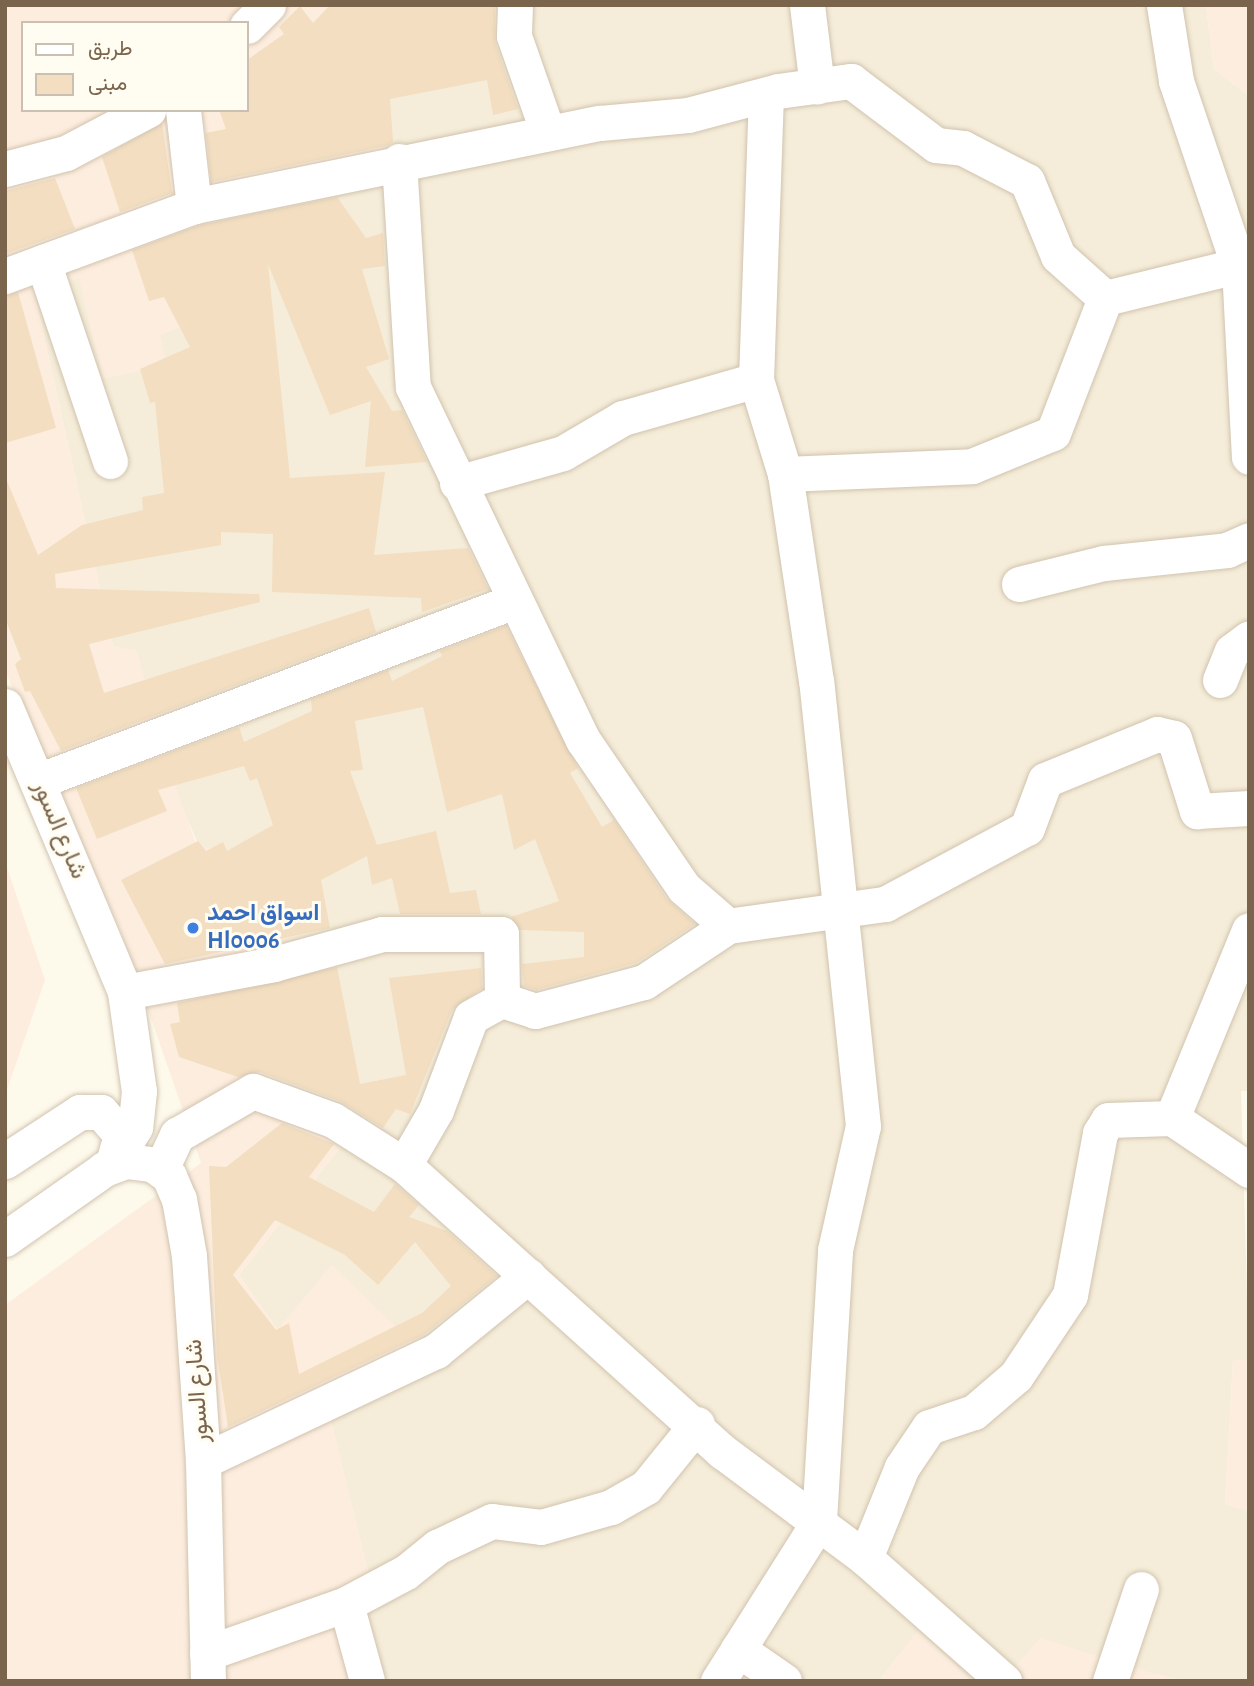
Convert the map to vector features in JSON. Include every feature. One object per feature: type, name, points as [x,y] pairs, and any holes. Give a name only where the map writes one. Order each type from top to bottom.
[{"type":"street","points":[[248,25],[268,5]]},
{"type":"street","points":[[515,5],[514,36],[548,133]]},
{"type":"street","points":[[807,5],[817,86]]},
{"type":"street","points":[[1164,5],[1175,81],[1244,265],[1249,457]]},
{"type":"street","points":[[5,276],[194,206],[399,161],[548,133],[688,115],[766,94],[851,81],[936,145],[963,148],[1027,181],[1058,256],[1105,298]]},
{"type":"street","points":[[718,1681],[819,1521],[835,1250],[863,1126],[849,968],[837,914],[816,681],[785,474],[756,380],[766,94]]},
{"type":"street","points":[[5,169],[66,153],[144,112]]},
{"type":"street","points":[[183,112],[194,206]]},
{"type":"street","points":[[399,161],[413,387],[512,602],[583,740],[684,888],[728,926]]},
{"type":"street","points":[[43,262],[110,461]]},
{"type":"street","points":[[1105,298],[1244,265]]},
{"type":"street","points":[[785,474],[972,466],[1054,433],[1105,298]]},
{"type":"street","points":[[457,483],[563,453],[623,418],[756,380]]},
{"type":"street","points":[[1019,584],[1104,563],[1227,550],[1249,540]]},
{"type":"street","points":[[38,781],[512,602]]},
{"type":"street","points":[[1220,680],[1232,651],[1249,638]]},
{"type":"street","name":"شارع السور","points":[[5,706],[125,992],[139,1091],[135,1127],[111,1162]]},
{"type":"street","points":[[404,1165],[436,1111],[471,1017],[502,1000],[535,1011],[644,982],[728,926],[837,914],[885,904],[1027,828],[1045,780],[1157,734],[1174,738],[1198,811],[1249,808]]},
{"type":"street","points":[[1172,1118],[1249,930]]},
{"type":"street","points":[[125,992],[274,964],[382,934],[434,939],[500,934],[502,1000]]},
{"type":"street","points":[[5,1239],[111,1162],[127,1161],[161,1169],[177,1135],[253,1091],[333,1120],[404,1165],[697,1424],[723,1452],[819,1521],[865,1558],[1004,1681]]},
{"type":"street","points":[[5,1161],[65,1118],[91,1111],[117,1125],[111,1162]]},
{"type":"street","points":[[865,1558],[902,1467],[929,1427],[974,1412],[1016,1376],[1070,1295],[1100,1133],[1108,1120],[1172,1118],[1249,1170]]},
{"type":"street","name":"شارع السور","points":[[161,1169],[179,1199],[188,1256],[202,1461],[207,1667]]},
{"type":"street","points":[[202,1461],[436,1351],[528,1276]]},
{"type":"street","points":[[207,1667],[346,1604],[437,1547],[492,1521],[541,1527],[611,1507],[646,1487],[697,1424]]},
{"type":"street","points":[[1111,1681],[1141,1589]]},
{"type":"street","points":[[346,1604],[367,1681]]},
{"type":"street","points":[[738,1649],[785,1681]]},
{"type":"shaded area","points":[[459,5],[1206,5],[1214,69],[1249,96],[1249,1091],[1241,1091],[1249,1360],[1233,1360],[1225,1504],[1249,1511],[1249,1681],[1187,1681],[1155,1674],[971,1681],[918,1631],[879,1681],[375,1681],[362,1613],[376,1604],[329,1413],[332,1265],[278,1330],[239,1275],[359,1124],[278,1083],[268,1007],[113,646],[35,296],[79,277],[160,335],[204,225],[361,49]]},
{"type":"shaded area","points":[[459,5],[361,49],[388,180],[205,225],[210,315],[160,335],[167,365],[103,379],[79,278],[35,296],[113,646],[137,651],[169,768],[198,849],[225,847],[256,898],[230,911],[283,1043],[278,1083],[359,1124],[239,1275],[278,1329],[332,1265],[430,1360],[329,1413],[376,1604],[363,1613],[375,1681],[5,1681],[5,1305],[201,1163],[121,931],[5,671],[5,7]]},
{"type":"shaded area","points":[[1206,5],[1249,5],[1249,96],[1214,69]]},
{"type":"shaded area","points":[[5,862],[45,980],[5,1095]]},
{"type":"shaded area","points":[[1233,1360],[1249,1360],[1249,1511],[1225,1504]]},
{"type":"shaded area","points":[[918,1631],[971,1681],[879,1681]]},
{"type":"shaded area","points":[[1040,1638],[1155,1674],[1187,1681],[1002,1681]]},
{"type":"building","points":[[330,5],[495,5],[495,42],[518,109],[493,115],[487,80],[390,99],[393,142],[386,146],[211,182],[206,133],[226,129],[220,112],[248,112],[248,59],[284,34],[279,27],[300,6],[313,23]]},
{"type":"building","points":[[162,123],[172,193],[120,212],[102,157]]},
{"type":"building","points":[[55,178],[75,229],[5,254],[5,191]]},
{"type":"building","points":[[337,197],[366,238],[383,233],[385,266],[362,269],[389,359],[366,367],[392,411],[402,410],[427,462],[365,467],[371,401],[330,415],[268,264],[290,478],[385,472],[374,555],[468,548],[488,589],[422,612],[421,598],[272,592],[273,534],[221,532],[221,545],[55,574],[56,588],[259,594],[260,602],[89,644],[104,693],[369,608],[376,632],[61,751],[30,691],[25,692],[15,664],[21,659],[5,618],[5,476],[38,555],[82,525],[143,510],[142,497],[164,493],[155,402],[150,403],[140,369],[190,347],[164,297],[149,301],[132,250],[200,225]]},
{"type":"building","points":[[18,292],[56,428],[5,443],[5,296]]},
{"type":"building","points":[[506,626],[578,768],[570,773],[602,827],[614,820],[667,899],[695,924],[636,963],[536,990],[524,986],[522,964],[584,957],[584,932],[520,930],[511,917],[559,901],[535,839],[514,850],[502,794],[447,812],[423,707],[355,721],[363,770],[350,771],[377,845],[436,831],[450,893],[476,890],[481,914],[400,914],[392,878],[372,885],[367,856],[321,880],[330,928],[165,964],[121,880],[198,841],[206,851],[223,842],[227,851],[273,825],[257,778],[250,781],[244,766],[158,790],[167,811],[97,839],[76,788],[239,727],[244,742],[312,711],[311,699],[388,670],[392,681],[442,656],[440,651]]},
{"type":"building","points":[[337,967],[360,1084],[406,1075],[389,978],[481,968],[482,988],[452,1010],[410,1114],[396,1109],[383,1128],[340,1101],[260,1072],[238,1077],[179,1057],[170,1024],[180,1022],[177,1003]]},
{"type":"building","points":[[282,1123],[334,1144],[309,1177],[374,1212],[395,1184],[419,1205],[409,1217],[447,1231],[497,1276],[425,1334],[228,1427],[217,1355],[209,1166],[226,1167]],"holes":[[[275,1220],[345,1255],[378,1285],[415,1242],[451,1286],[422,1313],[299,1374],[289,1323],[276,1330],[233,1275]]]},
{"type":"place","name":"اسواق احمد Hl0006","points":[[193,928]]}]
